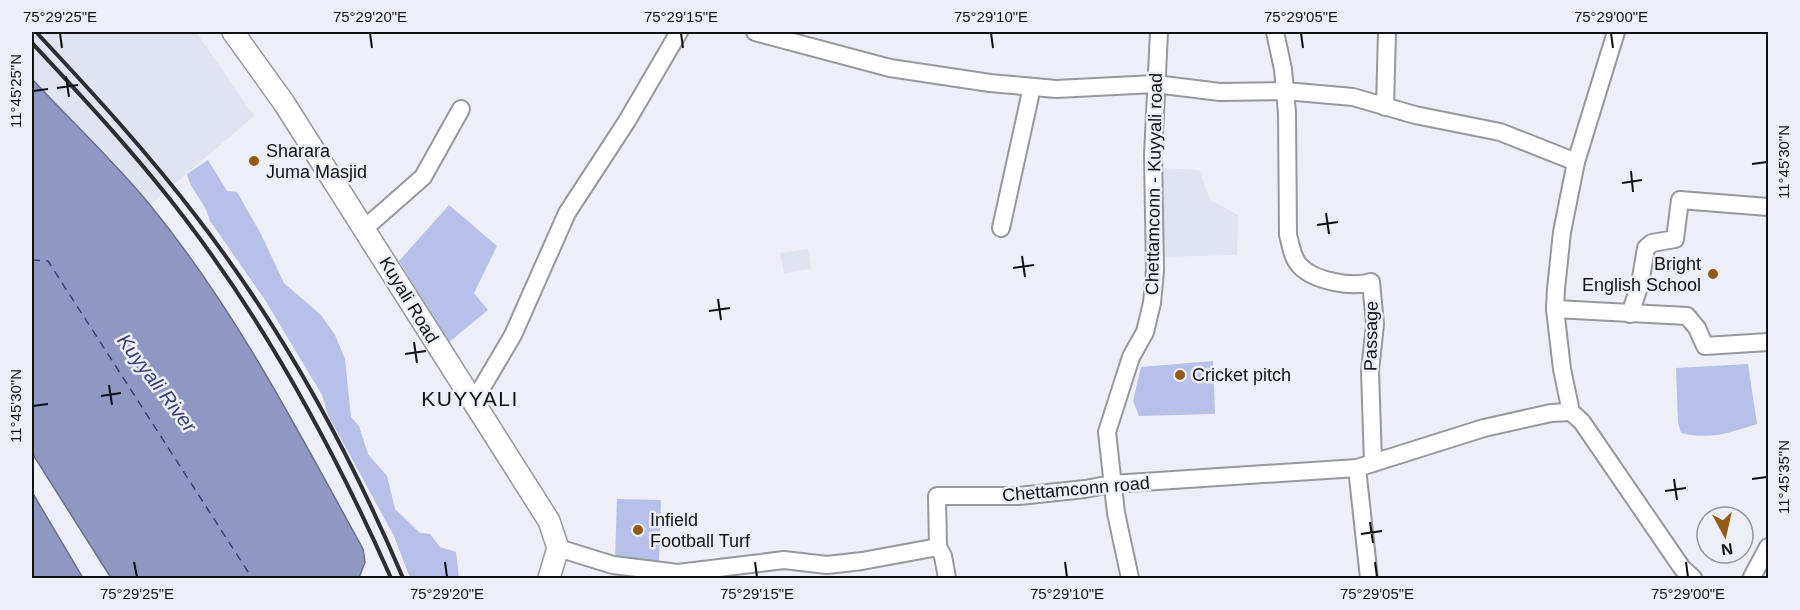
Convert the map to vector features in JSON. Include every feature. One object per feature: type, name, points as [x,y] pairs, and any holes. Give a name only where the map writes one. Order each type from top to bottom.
[{"type":"main road","name":"Kuyali Road","points":[[239,34],[351,211],[365,228],[549,521],[558,548]]},
{"type":"main road","points":[[549,579],[558,548]]},
{"type":"street","points":[[474,401],[513,334],[567,213],[627,121],[679,32]]},
{"type":"street","points":[[755,32],[890,68],[1032,87],[1155,84],[1220,92],[1285,91],[1353,97],[1385,107],[1500,132],[1576,162]]},
{"type":"street","name":"Chettamconn - Kuyyali road","points":[[1130,579],[1107,451],[1110,416],[1131,357],[1145,332],[1153,292],[1155,84],[1159,32]]},
{"type":"street","points":[[1275,32],[1285,91]]},
{"type":"street","points":[[1385,107],[1387,32]]},
{"type":"street","points":[[1616,32],[1576,162],[1562,232],[1555,309],[1562,369],[1571,412],[1582,422],[1682,568],[1693,579]]},
{"type":"street","points":[[1001,228],[1032,87]]},
{"type":"street","name":"Passage","points":[[1285,91],[1288,235],[1294,256],[1299,265],[1308,272],[1335,283],[1353,285],[1371,282],[1375,324],[1365,465]]},
{"type":"street","points":[[365,228],[423,177],[461,109]]},
{"type":"street","points":[[1630,314],[1640,284],[1646,248],[1652,243],[1675,239],[1680,200],[1768,207]]},
{"type":"street","points":[[1555,309],[1688,316],[1697,328],[1705,346],[1768,342]]},
{"type":"street","name":"Chettamconn road","points":[[938,547],[938,496],[1018,496],[1112,484],[1365,465],[1484,428],[1551,413],[1571,412]]},
{"type":"street","points":[[1365,465],[1369,579]]},
{"type":"street","points":[[558,548],[614,565],[678,573],[718,566],[808,572],[827,565],[938,547],[944,556],[947,579]]},
{"type":"street","points":[[1753,578],[1768,547]]},
{"type":"shaded area","points":[[32,32],[196,32],[254,116],[150,205],[32,79]]},
{"type":"shaded area","points":[[208,160],[227,191],[237,192],[261,234],[284,283],[321,315],[335,335],[345,359],[351,417],[359,426],[368,454],[387,476],[395,509],[420,533],[430,534],[440,547],[456,552],[459,578],[410,578],[394,536],[328,415],[322,395],[265,300],[210,221],[205,207],[191,186],[187,174]]},
{"type":"shaded area","points":[[1162,168],[1199,170],[1210,200],[1238,215],[1237,255],[1159,257]]},
{"type":"shaded area","points":[[449,205],[497,246],[474,293],[488,310],[448,343],[399,261]]},
{"type":"shaded area","points":[[808,249],[811,269],[784,273],[780,253]]},
{"type":"shaded area","points":[[1213,361],[1215,414],[1139,416],[1133,401],[1141,367]]},
{"type":"shaded area","points":[[1748,364],[1757,424],[1711,436],[1681,433],[1678,423],[1676,368]]},
{"type":"shaded area","name":"Infield Football Turf","points":[[617,499],[661,500],[659,562],[615,560]]},
{"type":"water","name":"Kuyyali River","points":[[32,79],[150,205],[210,286],[264,372],[363,549],[365,562],[359,578],[111,578],[32,453]]},
{"type":"water","points":[[32,492],[83,578],[32,578]]},
{"type":"ferry route","points":[[32,260],[48,261],[252,578]]},
{"type":"railway","points":[[36,32],[160,171],[199,220],[258,304],[286,348],[337,439],[403,578]]},
{"type":"railway","points":[[32,43],[134,156],[192,228],[221,269],[301,397],[348,487],[391,578]]},
{"type":"place","name":"Sharara Juma Masjid","points":[[254,161]]},
{"type":"place","name":"Bright English School","points":[[1713,274]]},
{"type":"place","name":"Cricket pitch","points":[[1180,375]]},
{"type":"place","name":"Infield Football Turf","points":[[638,530]]},
{"type":"district","name":"KUYYALI","points":[[470,398]]}]
